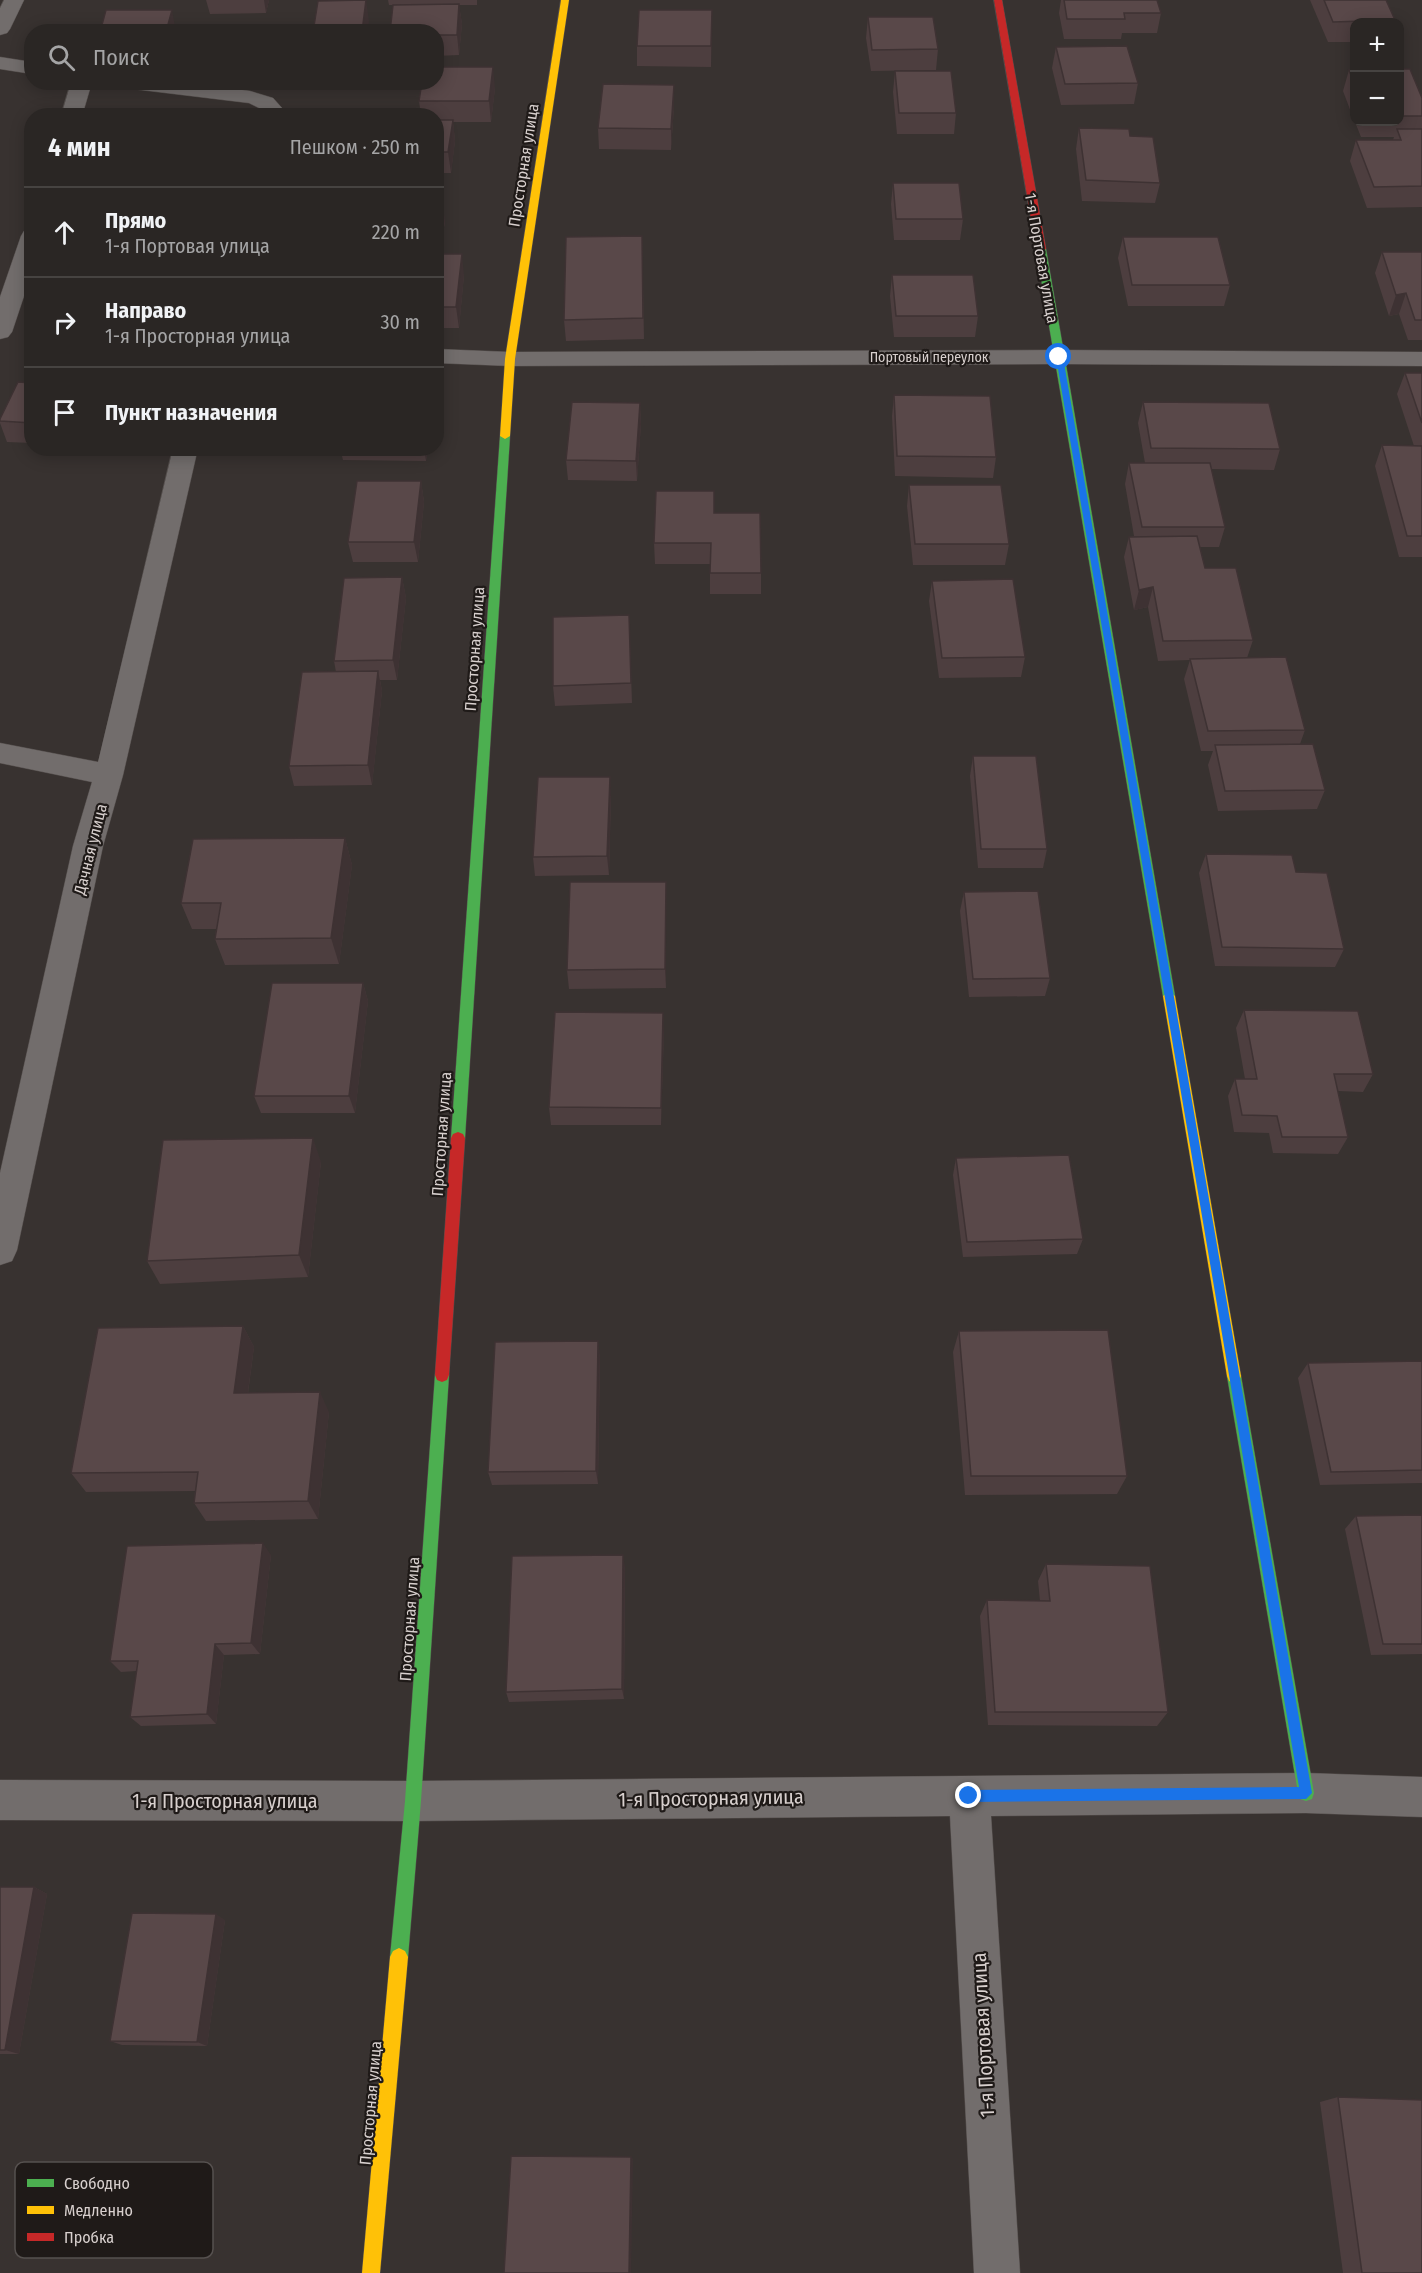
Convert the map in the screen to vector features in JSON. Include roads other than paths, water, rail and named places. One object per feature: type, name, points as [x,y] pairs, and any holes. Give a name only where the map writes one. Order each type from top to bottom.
[{"type":"street","points":[[0,29],[14,0]]},
{"type":"street","name":"Просторная улица","points":[[371,2273],[413,1801],[510,359],[565,0]]},
{"type":"street","name":"1-я Портовая улица","points":[[998,0],[1306,1793]]},
{"type":"street","points":[[0,63],[24,67]]},
{"type":"street","points":[[74,108],[79,90]]},
{"type":"street","points":[[192,90],[250,97],[268,108]]},
{"type":"street","points":[[0,332],[24,260]]},
{"type":"street","name":"Портовый переулок","points":[[444,356],[510,359],[1059,357],[1422,359]]},
{"type":"street","name":"Дачная улица","points":[[2,1236],[88,846],[109,775],[184,456]]},
{"type":"street","points":[[0,753],[109,775]]},
{"type":"street","name":"1-я Просторная улица","points":[[0,1800],[413,1801],[1306,1793],[1422,1797]]},
{"type":"street","name":"1-я Портовая улица","points":[[969,1796],[997,2273]]}]
